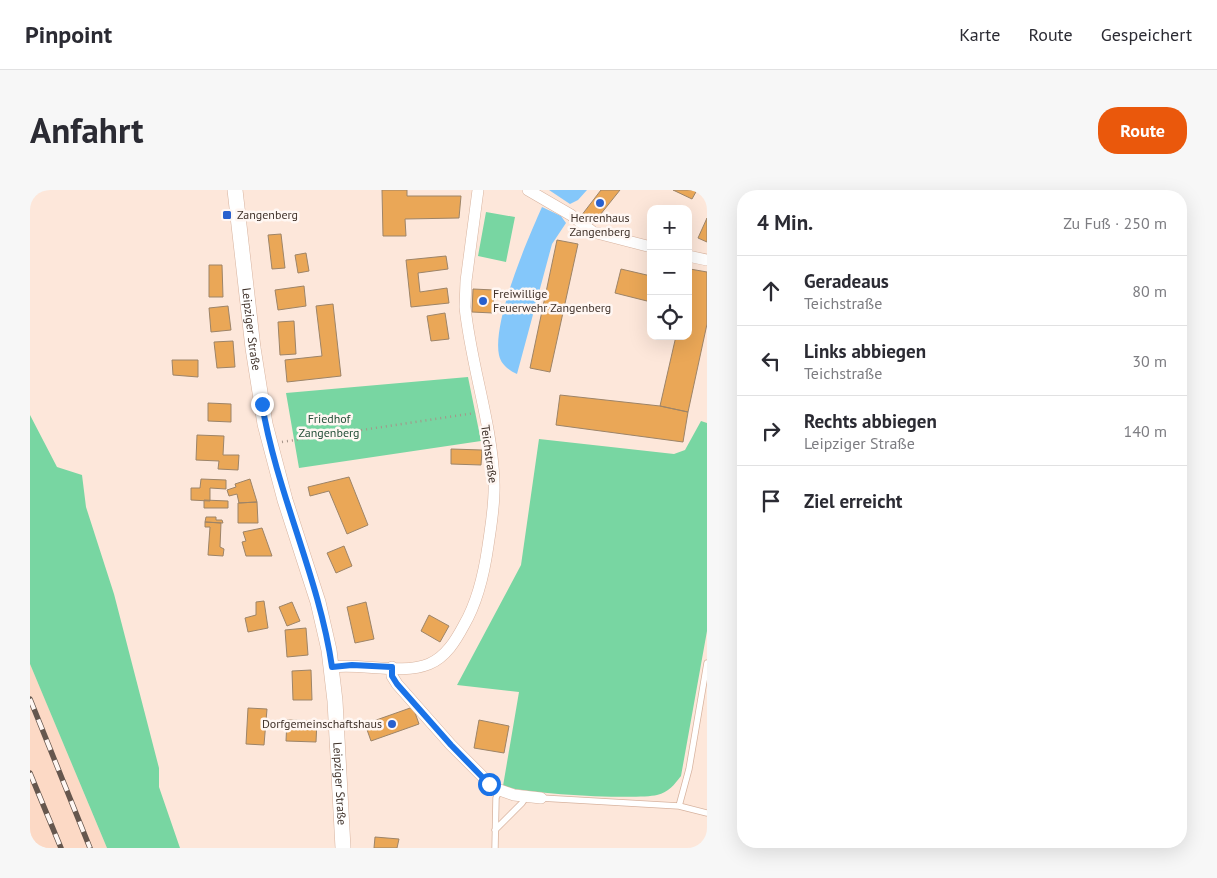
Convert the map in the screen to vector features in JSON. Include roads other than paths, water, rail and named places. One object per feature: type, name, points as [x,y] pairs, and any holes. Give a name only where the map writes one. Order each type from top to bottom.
[{"type":"street","name":"Leipziger Straße","points":[[235,190],[254,348],[270,444],[285,500],[318,602],[332,667],[343,848]]},
{"type":"street","name":"Teichstraße","points":[[332,667],[352,665],[423,666],[435,661],[446,653],[460,633],[472,610],[486,564],[493,516],[494,483],[491,455],[468,326],[465,295],[478,190]]},
{"type":"street","points":[[528,190],[572,215],[592,232],[647,246]]},
{"type":"street","points":[[692,257],[707,260]]},
{"type":"street","points":[[392,667],[392,676],[416,707],[470,764],[499,791],[540,798]]},
{"type":"lane","points":[[679,806],[689,769],[707,663]]},
{"type":"lane","points":[[495,848],[496,798],[499,791]]},
{"type":"lane","points":[[495,830],[526,797]]},
{"type":"lane","points":[[540,798],[679,806],[707,813]]},
{"type":"water","points":[[549,190],[587,190],[578,200],[570,204]]},
{"type":"water","points":[[542,207],[561,216],[566,223],[552,244],[517,374],[506,367],[500,359],[498,340],[513,280]]},
{"type":"railway","points":[[30,699],[90,848]]},
{"type":"railway","points":[[30,773],[61,848]]},
{"type":"place","name":"Herrenhaus Zangenberg","points":[[600,203]]},
{"type":"place","name":"Zangenberg","points":[[227,215]]},
{"type":"place","name":"Freiwillige Feuerwehr Zangenberg","points":[[483,301]]},
{"type":"place","name":"Dorfgemeinschaftshaus","points":[[392,724]]},
{"type":"park label","name":"Friedhof Zangenberg","points":[[329,426]]}]
